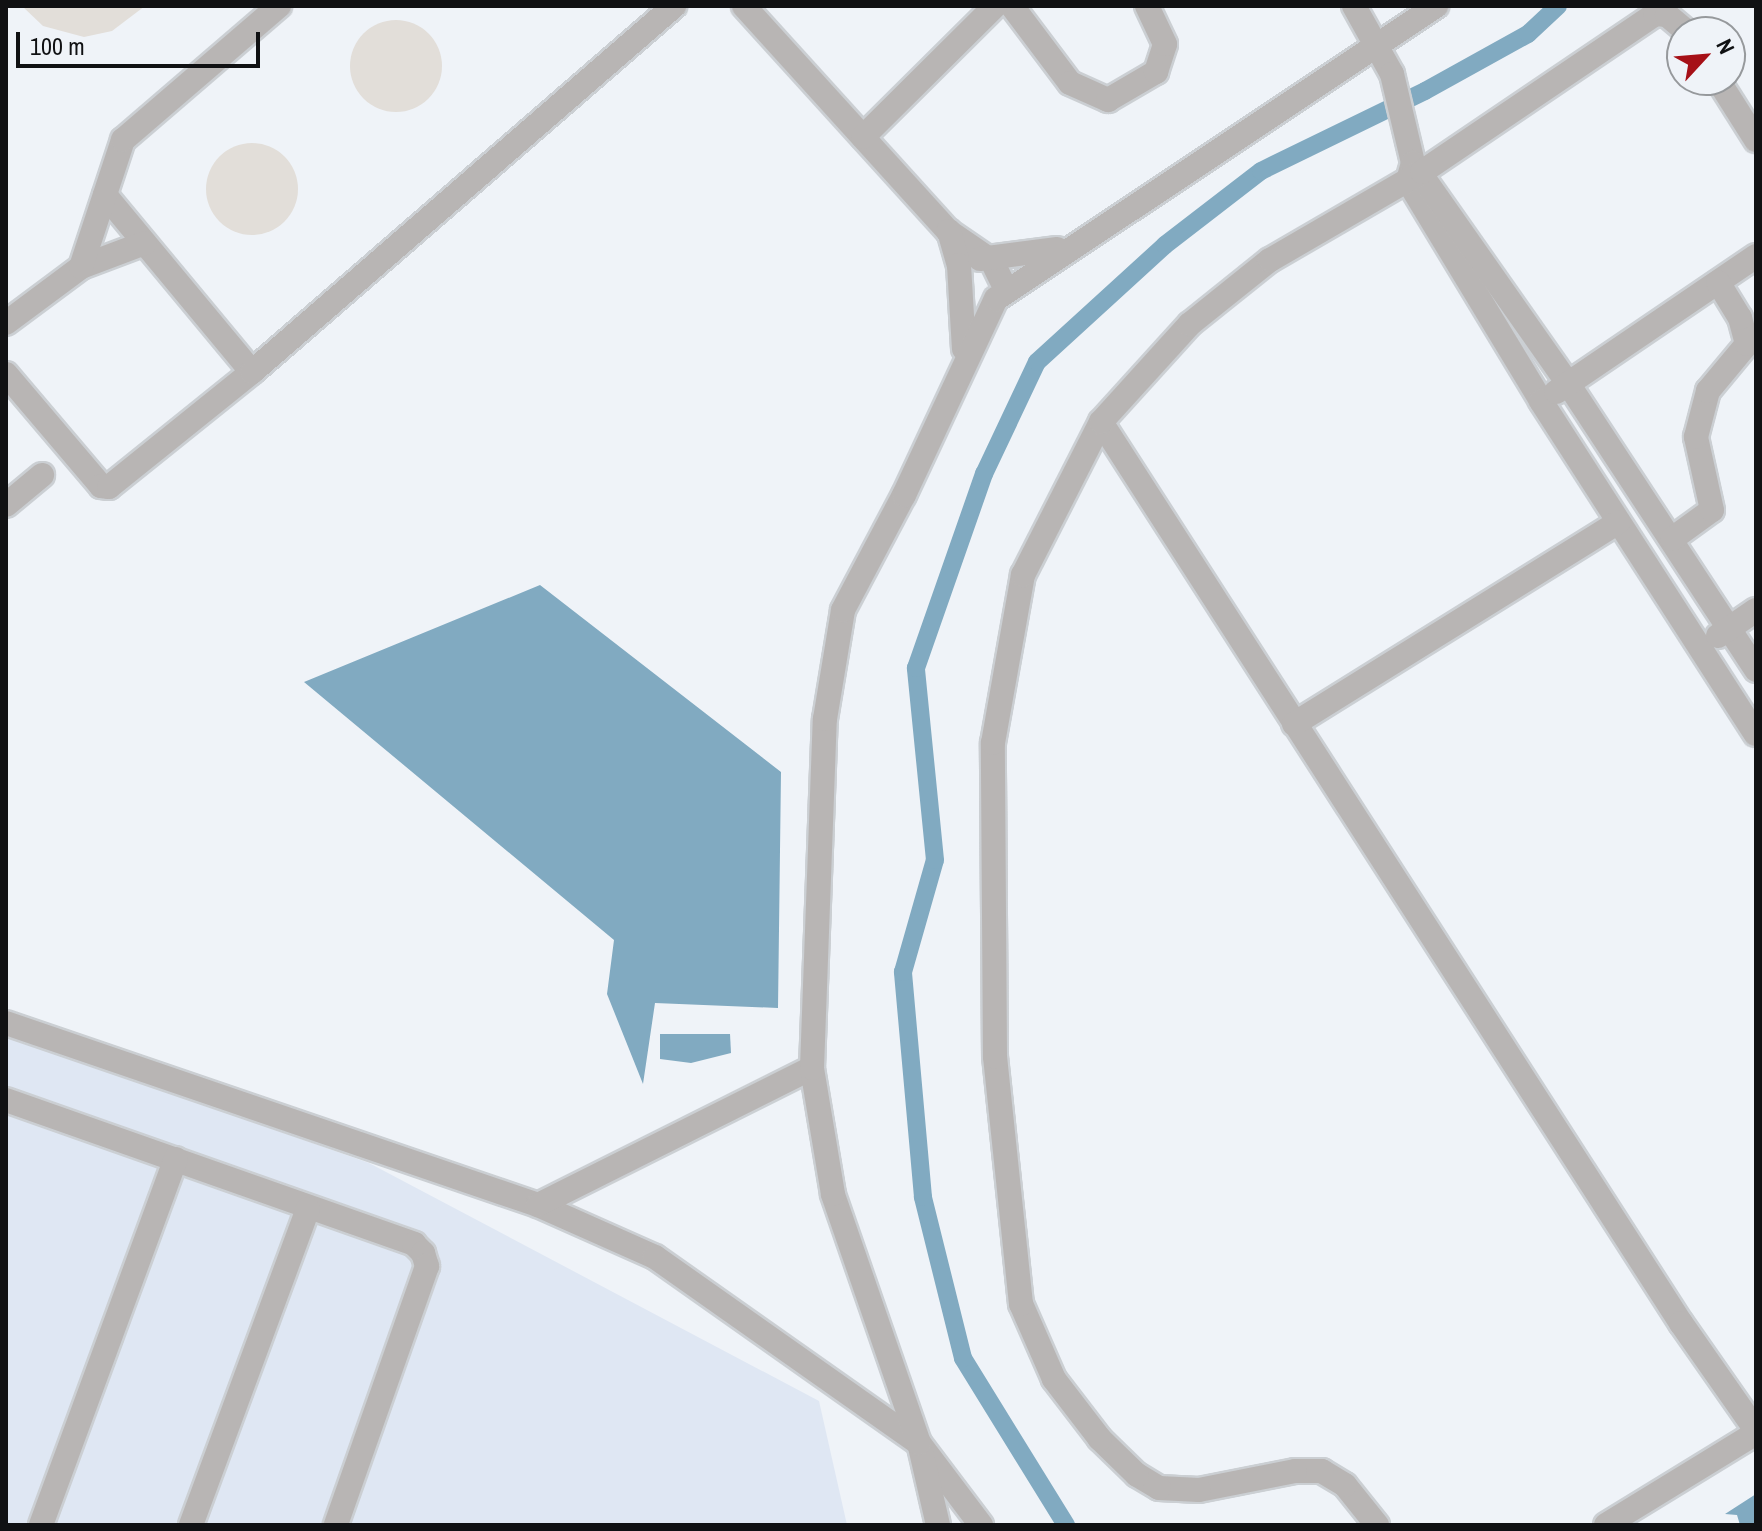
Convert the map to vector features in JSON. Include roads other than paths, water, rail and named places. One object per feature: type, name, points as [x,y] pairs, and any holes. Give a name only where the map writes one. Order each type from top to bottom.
[{"type":"street","points":[[81,267],[123,140],[279,6]]},
{"type":"street","points":[[6,374],[101,486],[109,487],[252,372],[674,6]]},
{"type":"street","points":[[744,6],[948,231],[986,256],[1031,256],[1074,242]]},
{"type":"street","points":[[863,137],[995,6]]},
{"type":"street","points":[[1012,6],[1070,83],[1108,100],[1156,72],[1165,44],[1147,6]]},
{"type":"street","points":[[1354,6],[1392,74],[1409,137],[1414,172],[1541,401],[1756,734]]},
{"type":"street","points":[[938,1525],[919,1443],[833,1194],[812,1068],[825,719],[843,610],[999,297],[1074,242],[1378,49],[1436,6]]},
{"type":"street","points":[[1377,1525],[1345,1485],[1322,1471],[1295,1471],[1199,1490],[1159,1488],[1137,1475],[1100,1439],[1054,1379],[1021,1304],[995,1057],[993,743],[1023,575],[1101,422],[1190,324],[1270,260],[1414,172],[1655,14],[1668,16]]},
{"type":"street","points":[[1728,96],[1756,140]]},
{"type":"street","points":[[1414,172],[1569,385],[1756,670]]},
{"type":"street","points":[[105,195],[252,372]]},
{"type":"street","points":[[948,231],[961,283],[963,367]]},
{"type":"street","points":[[6,323],[81,267],[145,243]]},
{"type":"street","points":[[961,283],[970,267],[986,256]]},
{"type":"street","points":[[986,256],[999,297]]},
{"type":"street","points":[[1541,401],[1756,256]]},
{"type":"street","points":[[1672,539],[1712,510],[1696,437],[1708,391],[1747,344],[1740,318],[1718,282]]},
{"type":"street","points":[[961,283],[970,296],[999,297]]},
{"type":"street","points":[[1101,422],[1681,1323],[1756,1432],[1606,1525]]},
{"type":"street","points":[[6,505],[42,475]]},
{"type":"street","points":[[1294,724],[1618,522]]},
{"type":"street","points":[[1699,648],[1756,610]]},
{"type":"street","points":[[6,1023],[538,1205],[655,1257],[919,1443],[981,1525]]},
{"type":"street","points":[[538,1205],[812,1068]]},
{"type":"street","points":[[6,1100],[414,1244],[427,1266],[336,1525]]},
{"type":"street","points":[[41,1525],[176,1159]]},
{"type":"street","points":[[191,1525],[308,1209]]},
{"type":"water","points":[[540,585],[781,772],[778,1008],[655,1003],[643,1084],[607,994],[614,940],[304,682]]},
{"type":"water","points":[[660,1034],[730,1034],[731,1053],[691,1063],[660,1059]]},
{"type":"water","points":[[1756,1494],[1756,1525],[1740,1525],[1737,1515],[1725,1514]]},
{"type":"waterway","points":[[1066,1525],[963,1358],[923,1197],[903,972],[935,860],[916,668],[984,474],[1037,362],[1165,245],[1261,171],[1425,91],[1528,34],[1558,6]]}]
